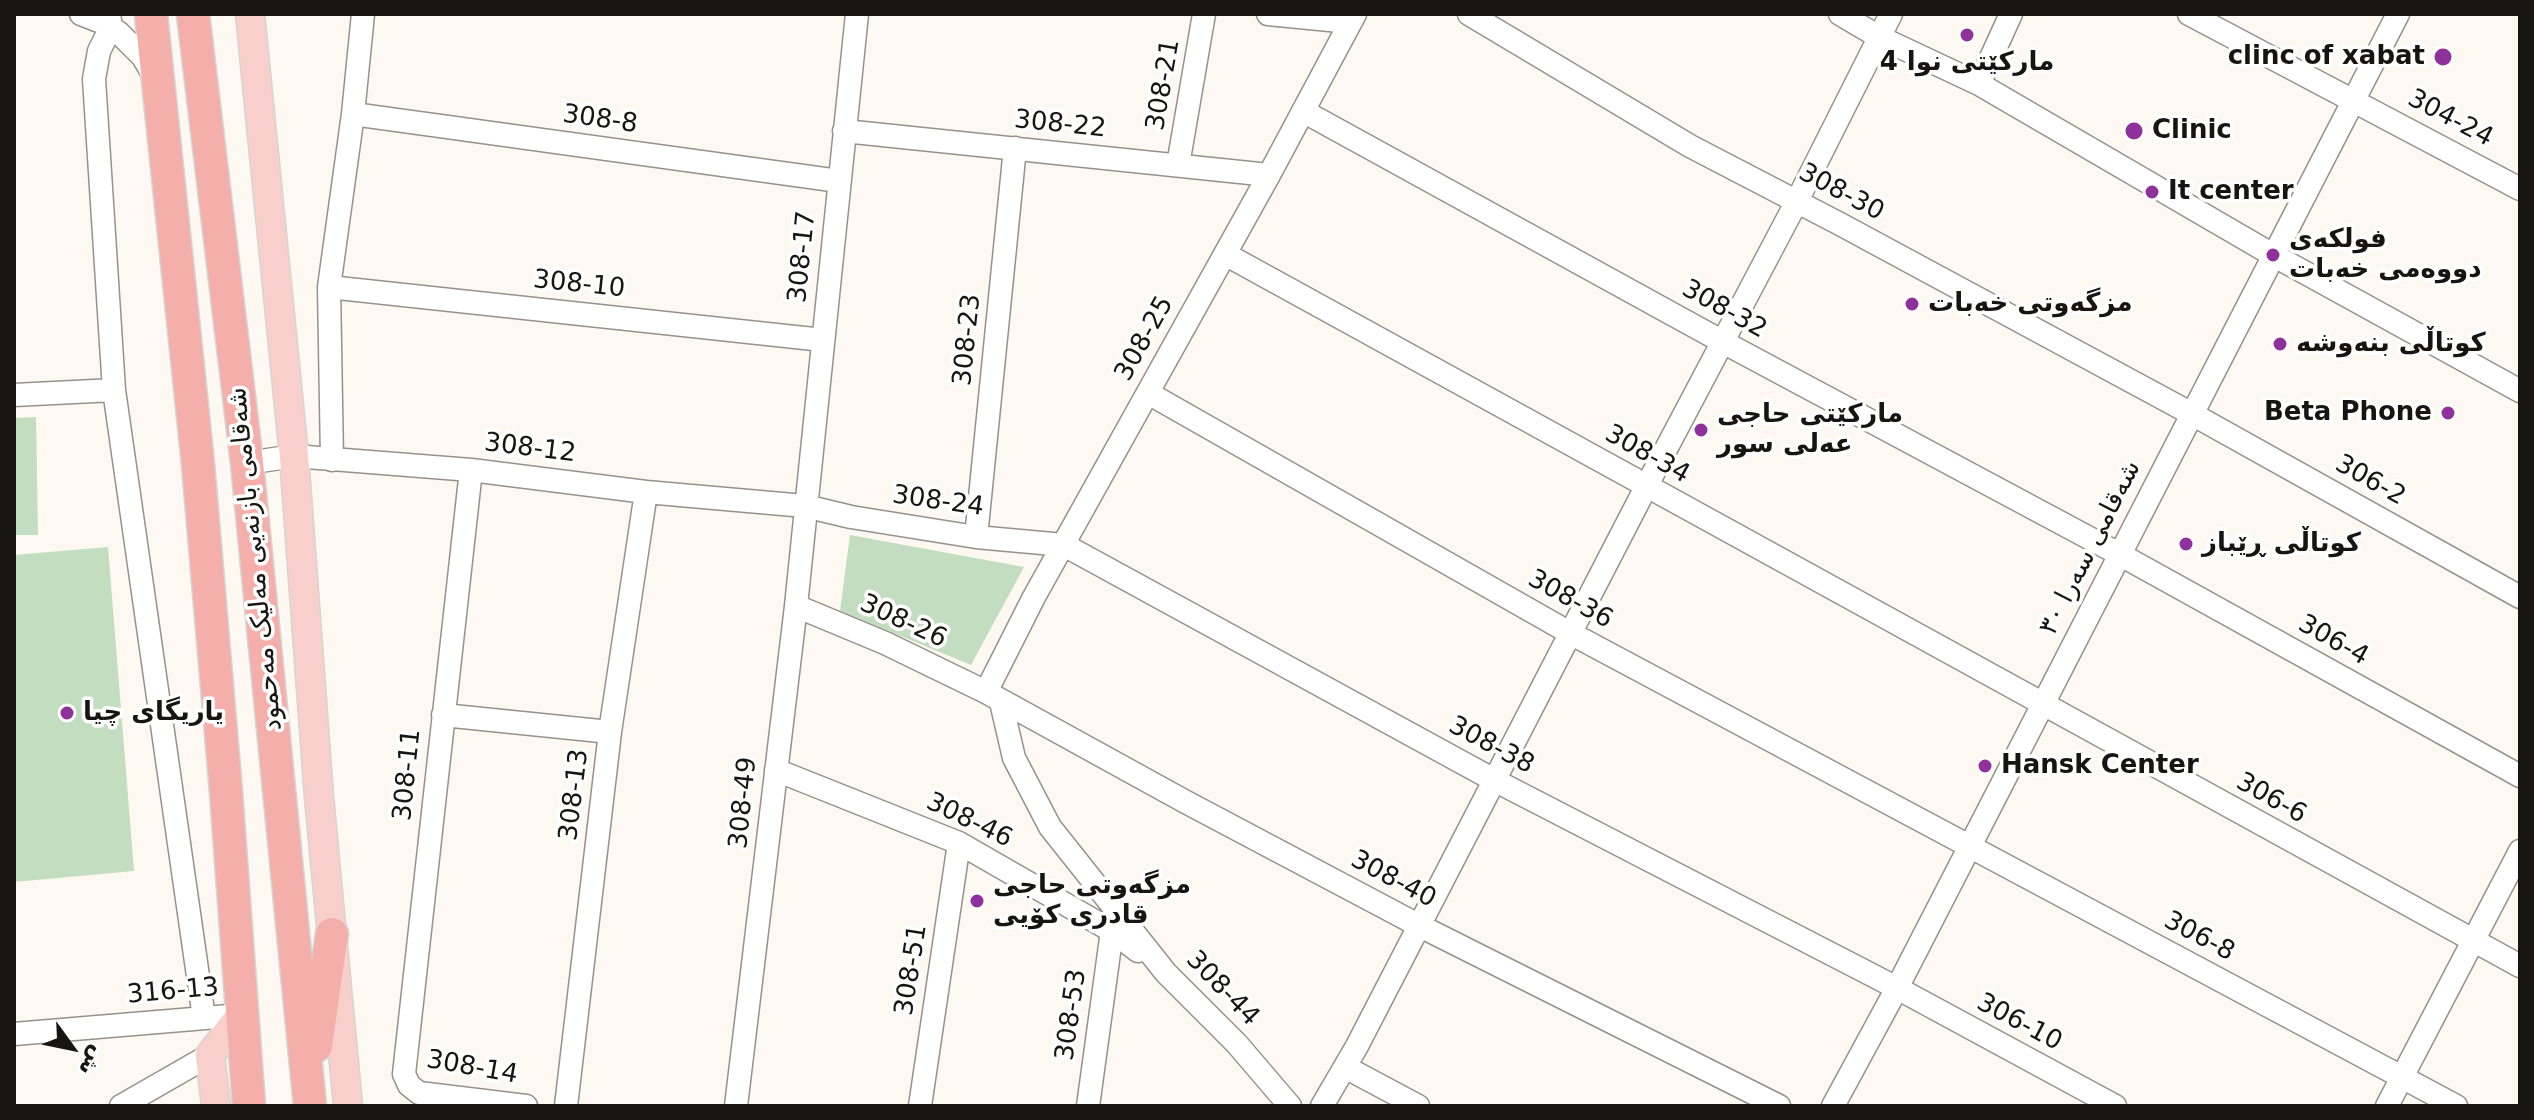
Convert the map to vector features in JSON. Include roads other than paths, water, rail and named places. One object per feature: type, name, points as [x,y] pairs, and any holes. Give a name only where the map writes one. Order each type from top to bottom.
[{"type":"highway","name":"شەقامی بازنەیی مەلیک مەحمود","points":[[151,14],[198,464],[249,1106]]},
{"type":"highway","name":"شەقامی بازنەیی مەلیک مەحمود","points":[[193,14],[247,463],[310,1102]]},
{"type":"highway","points":[[310,1102],[332,934]]},
{"type":"main road","points":[[250,14],[294,456],[348,1106]]},
{"type":"main road","points":[[216,1106],[210,1055],[241,1015]]},
{"type":"street","points":[[81,14],[110,21],[143,57],[159,87]]},
{"type":"street","points":[[332,460],[329,287],[353,114],[363,14]]},
{"type":"street","name":"308-21","points":[[1178,165],[1204,14]]},
{"type":"street","points":[[1268,14],[1353,18]]},
{"type":"street","name":"308-30","points":[[1469,14],[1690,146],[2192,414]]},
{"type":"street","points":[[1840,14],[1879,37],[1979,84],[2273,255],[2520,391]]},
{"type":"street","points":[[1322,1106],[1797,201],[1891,14]]},
{"type":"street","points":[[1979,84],[2011,14]]},
{"type":"street","name":"304-24","points":[[2189,14],[2520,189]]},
{"type":"street","name":"شەقامی سەرا ٣٠","points":[[1833,1106],[1897,988],[2398,14]]},
{"type":"street","name":"308-17","points":[[805,506],[844,131],[852,15]]},
{"type":"street","name":"308-25","points":[[994,697],[1064,545],[1353,18]]},
{"type":"street","points":[[110,21],[99,51],[94,79],[114,390],[204,1018]]},
{"type":"street","name":"308-32","points":[[1303,111],[1723,342],[2119,554]]},
{"type":"street","name":"308-8","points":[[353,114],[839,181]]},
{"type":"street","name":"308-22","points":[[844,131],[1269,175]]},
{"type":"street","name":"308-23","points":[[976,537],[1015,148]]},
{"type":"street","name":"308-34","points":[[1225,254],[2042,705]]},
{"type":"street","name":"308-10","points":[[329,287],[823,340]]},
{"type":"street","points":[[14,395],[114,390]]},
{"type":"street","name":"308-36","points":[[1148,393],[1570,633],[1970,846]]},
{"type":"street","name":"306-2","points":[[2192,414],[2520,597]]},
{"type":"street","name":"308-12","points":[[247,463],[294,456],[471,470],[646,492],[805,506]]},
{"type":"street","name":"308-11","points":[[409,1085],[404,1074],[471,470]]},
{"type":"street","name":"308-13","points":[[566,1106],[610,732],[646,492]]},
{"type":"street","name":"308-24","points":[[805,506],[851,517],[976,537],[1064,545]]},
{"type":"street","name":"308-49","points":[[736,1106],[796,606],[805,506]]},
{"type":"street","name":"308-38","points":[[1064,545],[1494,780],[1897,988]]},
{"type":"street","name":"306-4","points":[[2119,554],[2520,776]]},
{"type":"street","name":"308-26","points":[[796,606],[885,643],[994,697]]},
{"type":"street","name":"308-40","points":[[994,697],[1418,925],[1779,1106]]},
{"type":"street","name":"308-44","points":[[994,697],[1014,758],[1050,827],[1166,973],[1237,1044],[1290,1106]]},
{"type":"street","name":"306-6","points":[[2042,705],[2520,966]]},
{"type":"street","points":[[443,715],[610,732]]},
{"type":"street","name":"308-46","points":[[776,770],[959,843],[1112,931],[1166,973]]},
{"type":"street","name":"308-51","points":[[920,1106],[959,843]]},
{"type":"street","name":"306-8","points":[[1970,846],[2456,1106]]},
{"type":"street","points":[[2387,1106],[2520,851]]},
{"type":"street","name":"308-53","points":[[1088,1106],[1112,931]]},
{"type":"street","name":"306-10","points":[[1897,988],[2115,1106]]},
{"type":"street","name":"316-13","points":[[14,1034],[241,1015]]},
{"type":"street","points":[[121,1106],[210,1055]]},
{"type":"street","points":[[1345,1067],[1418,1106]]},
{"type":"street","name":"308-14","points":[[409,1085],[419,1093],[526,1106]]},
{"type":"place","name":"مارکێتی نوا 4","points":[[1967,35]]},
{"type":"place","name":"clinc of xabat","points":[[2443,57]]},
{"type":"place","name":"Clinic","points":[[2134,131]]},
{"type":"place","name":"It center","points":[[2152,192]]},
{"type":"place","name":"فولکه‌ی دووه‌می خه‌بات","points":[[2273,255]]},
{"type":"place","name":"مزگەوتی خەبات","points":[[1912,304]]},
{"type":"place","name":"کوتاڵی بنەوشە","points":[[2280,344]]},
{"type":"place","name":"Beta Phone","points":[[2448,413]]},
{"type":"place","name":"مارکێتی حاجی عەلی سور","points":[[1701,430]]},
{"type":"place","name":"کوتاڵی ڕێباز","points":[[2186,544]]},
{"type":"place","name":"یاریگای چیا","points":[[67,713]]},
{"type":"place","name":"Hansk Center","points":[[1985,766]]},
{"type":"place","name":"مزگەوتی حاجی قادری کۆیی","points":[[977,901]]}]
